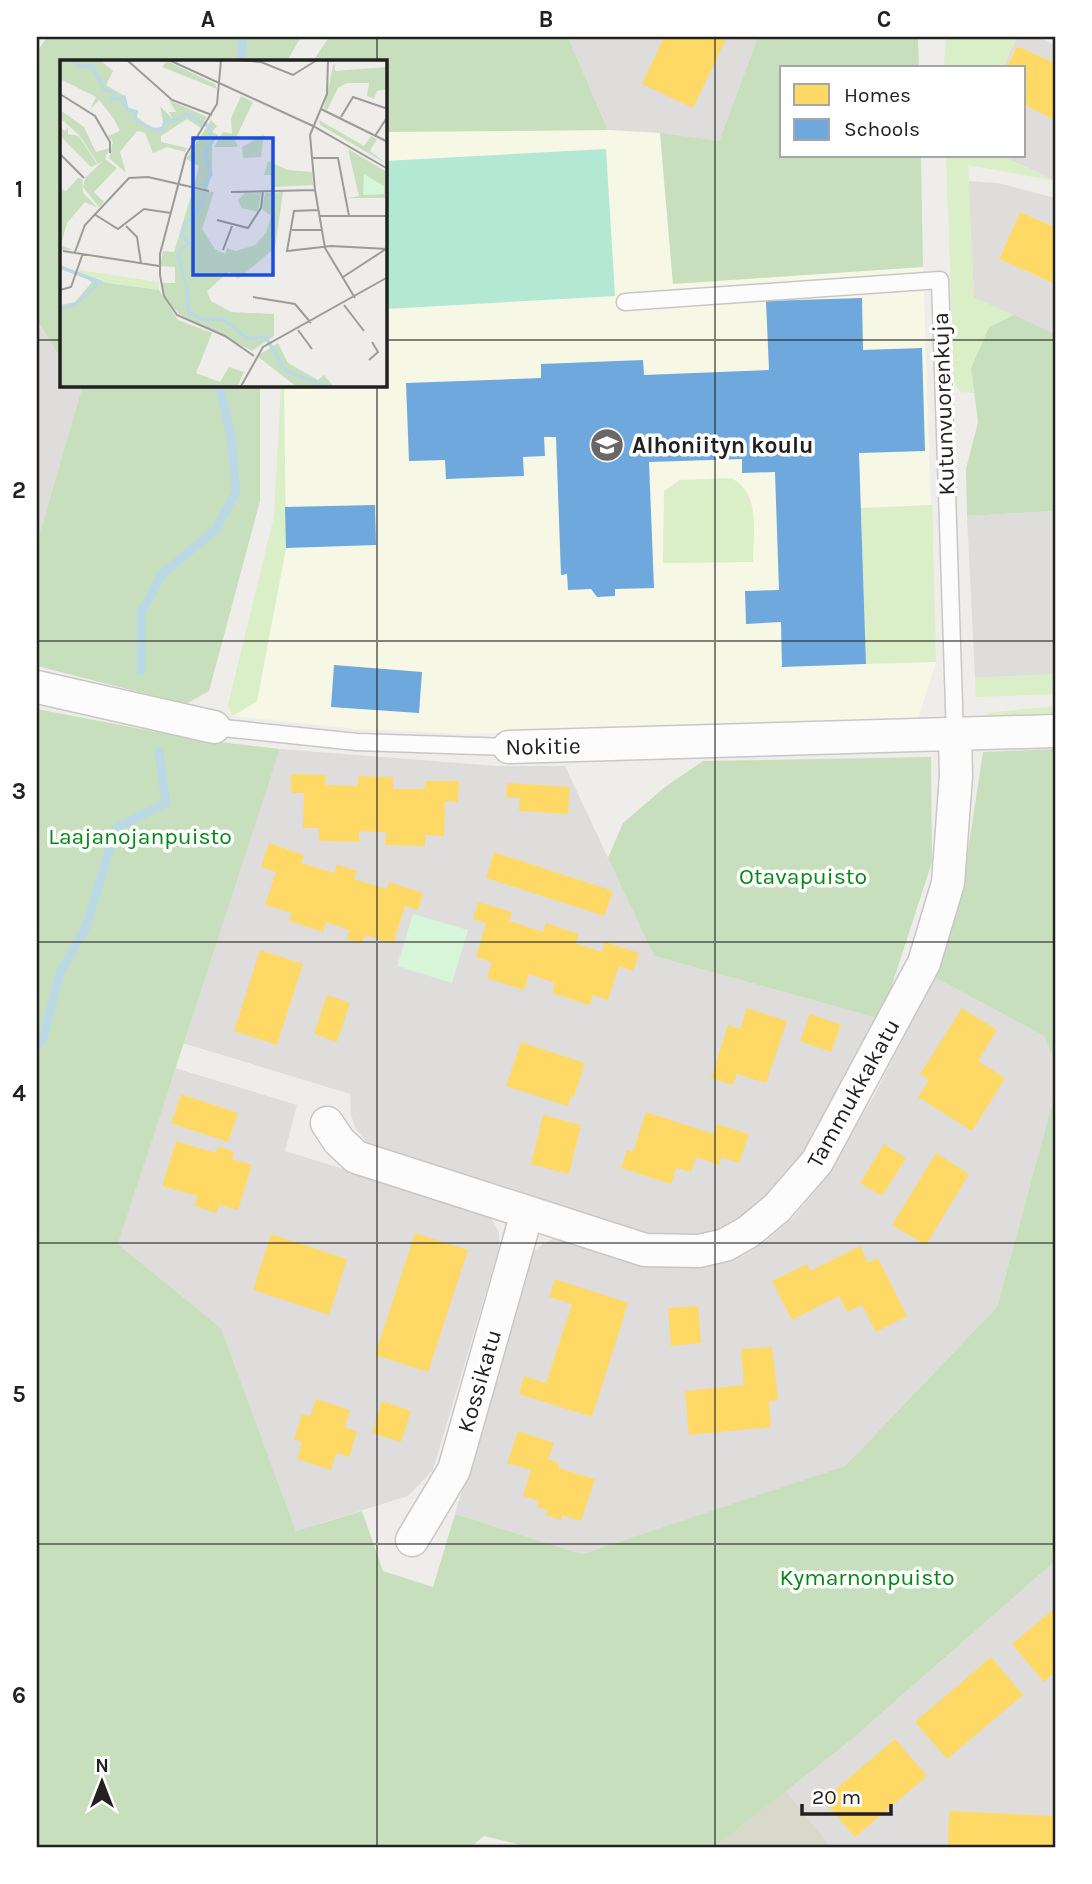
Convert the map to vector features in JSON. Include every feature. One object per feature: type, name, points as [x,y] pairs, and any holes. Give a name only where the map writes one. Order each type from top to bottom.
[{"type":"street","name":"Nokitie","points":[[37,687],[214,727]]},
{"type":"street","name":"Nokitie","points":[[509,747],[1055,732]]},
{"type":"street","name":"Tammukkakatu","points":[[327,1123],[339,1141],[356,1157],[645,1250],[699,1251],[724,1245],[748,1232],[777,1208],[806,1178],[817,1162],[924,963],[948,883],[956,776],[955,736]]},
{"type":"street","name":"Kossikatu","points":[[412,1540],[454,1470],[527,1213]]},
{"type":"lane","name":"Kutunvuorenkuja","points":[[625,302],[940,280],[955,736]]},
{"type":"lane","name":"Nokitie","points":[[214,727],[357,742],[509,747]]},
{"type":"shaded area","points":[[568,37],[758,37],[719,141],[608,130]]},
{"type":"shaded area","points":[[1017,37],[1037,37],[1055,45],[1055,63],[1017,46],[1007,66],[1004,66]]},
{"type":"shaded area","points":[[1026,106],[1055,120],[1055,181],[1006,158],[1026,158]]},
{"type":"shaded area","name":"Alhoniityn koulu","points":[[608,130],[660,133],[673,284],[923,267],[936,662],[917,722],[467,734],[356,729],[233,716],[257,701],[286,548],[284,387],[387,387],[387,132]]},
{"type":"shaded area","points":[[968,181],[998,183],[1055,198],[1055,227],[1020,212],[999,259],[1055,284],[1055,334],[974,298]]},
{"type":"shaded area","points":[[37,320],[60,357],[60,387],[79,387],[81,391],[37,543]]},
{"type":"shaded area","points":[[1055,511],[1055,674],[975,678],[967,516]]},
{"type":"shaded area","points":[[280,749],[497,766],[565,766],[654,956],[881,1019],[796,1165],[778,1188],[726,1228],[702,1237],[652,1235],[402,1160],[369,1145],[356,1129],[351,1115],[350,1094],[183,1043]]},
{"type":"shaded area","points":[[934,977],[1044,1036],[1055,1063],[1055,1093],[997,1307],[845,1466],[582,1554],[455,1514],[533,1252],[556,1238],[571,1239],[677,1265],[714,1265],[742,1256],[762,1244],[793,1218],[825,1179],[875,1094]]},
{"type":"shaded area","points":[[175,1068],[297,1105],[285,1151],[478,1211],[491,1218],[499,1232],[499,1248],[433,1470],[408,1496],[296,1531],[221,1328],[118,1244]]},
{"type":"shaded area","points":[[1055,1561],[1055,1847],[831,1847],[786,1791],[851,1740]]},
{"type":"shaded area","points":[[786,1791],[831,1847],[715,1847]]},
{"type":"green space","points":[[47,37],[301,37],[288,60],[60,60],[60,357],[37,320],[37,52]]},
{"type":"green space","points":[[329,37],[568,37],[608,130],[387,132],[387,60],[314,60]]},
{"type":"green space","points":[[758,37],[918,37],[919,66],[780,66],[780,158],[921,158],[923,267],[673,284],[660,133],[719,141]]},
{"type":"green space","points":[[946,37],[1017,37],[1004,66],[944,66]]},
{"type":"green space","points":[[606,149],[615,296],[387,309],[387,161]]},
{"type":"green space","points":[[946,158],[1006,158],[1055,181],[968,165],[974,298],[1014,315],[989,327],[971,368],[974,393],[960,392],[954,381]]},
{"type":"green space","points":[[1014,315],[1055,334],[1055,511],[967,516],[966,469],[978,422],[971,368],[989,327]]},
{"type":"green space","points":[[79,387],[260,387],[260,501],[209,691],[186,704],[37,666],[37,543],[81,391]]},
{"type":"green space","points":[[281,387],[284,387],[286,548],[257,701],[233,716],[228,705],[274,516]]},
{"type":"green space","points":[[731,478],[741,484],[751,503],[754,526],[753,562],[663,563],[664,491],[680,480]]},
{"type":"green space","points":[[932,505],[936,662],[866,664],[861,508]]},
{"type":"green space","points":[[1055,674],[1055,694],[976,697],[975,678]]},
{"type":"green space","points":[[1055,706],[1055,721],[994,719],[986,713]]},
{"type":"green space","points":[[37,709],[194,739],[280,749],[118,1244],[221,1328],[296,1531],[362,1511],[383,1571],[433,1587],[455,1514],[582,1554],[845,1466],[997,1307],[1055,1093],[1055,1561],[851,1740],[715,1847],[529,1847],[484,1836],[471,1847],[37,1847]]},
{"type":"green space","points":[[1055,749],[1055,1063],[1044,1036],[934,977],[963,883],[983,752]]},
{"type":"green space","name":"Otavapuisto","points":[[931,757],[932,862],[881,1019],[654,956],[608,858],[623,823],[665,787],[703,761]]},
{"type":"green space","points":[[413,914],[468,930],[452,983],[397,966]]},
{"type":"building: Homes","points":[[664,37],[727,37],[693,108],[642,84]]},
{"type":"building: Homes","points":[[1017,46],[1055,63],[1055,120],[1026,106],[1026,66],[1007,66]]},
{"type":"building: Homes","points":[[1020,212],[1055,227],[1055,284],[999,259]]},
{"type":"building: Homes","points":[[291,774],[326,775],[325,785],[358,786],[358,776],[393,777],[393,789],[425,789],[425,781],[459,781],[458,802],[445,801],[444,836],[425,835],[425,846],[385,845],[386,832],[359,831],[359,842],[319,841],[319,828],[303,828],[304,793],[291,793]]},
{"type":"building: Homes","points":[[507,783],[570,787],[568,814],[519,811],[520,798],[506,797]]},
{"type":"building: Homes","points":[[269,843],[304,855],[301,863],[334,873],[337,865],[357,871],[354,879],[386,889],[389,882],[423,893],[418,910],[405,906],[393,944],[365,935],[362,943],[347,939],[349,930],[326,922],[323,932],[289,921],[292,913],[265,905],[276,872],[261,867]]},
{"type":"building: Homes","points":[[494,852],[613,891],[604,916],[486,878]]},
{"type":"building: Homes","points":[[478,902],[512,912],[509,921],[543,932],[546,923],[579,934],[575,943],[602,952],[605,942],[639,953],[633,971],[619,966],[608,1000],[593,995],[589,1005],[552,993],[555,983],[529,974],[524,990],[487,978],[492,962],[476,957],[486,923],[473,919]]},
{"type":"building: Homes","points":[[260,950],[303,964],[277,1045],[234,1031]]},
{"type":"building: Homes","points":[[327,995],[350,1003],[337,1042],[314,1034]]},
{"type":"building: Homes","points":[[747,1008],[787,1021],[766,1083],[737,1074],[733,1085],[711,1078],[728,1025],[740,1029]]},
{"type":"building: Homes","points":[[962,1008],[997,1030],[978,1061],[1005,1078],[972,1131],[918,1097],[929,1080],[920,1074]]},
{"type":"building: Homes","points":[[810,1014],[841,1025],[831,1052],[800,1041]]},
{"type":"building: Homes","points":[[521,1042],[585,1063],[574,1097],[571,1096],[568,1106],[506,1086]]},
{"type":"building: Homes","points":[[181,1094],[238,1113],[228,1142],[171,1123]]},
{"type":"building: Homes","points":[[646,1112],[713,1134],[716,1124],[749,1134],[739,1163],[721,1157],[719,1165],[696,1157],[691,1172],[676,1168],[671,1184],[621,1168],[627,1150],[633,1152]]},
{"type":"building: Homes","points":[[543,1115],[581,1125],[569,1174],[531,1164]]},
{"type":"building: Homes","points":[[176,1141],[216,1153],[218,1146],[234,1152],[232,1159],[252,1165],[238,1210],[219,1205],[216,1213],[195,1206],[197,1196],[162,1186]]},
{"type":"building: Homes","points":[[884,1144],[906,1158],[882,1196],[860,1183]]},
{"type":"building: Homes","points":[[936,1153],[969,1174],[926,1245],[892,1225]]},
{"type":"building: Homes","points":[[415,1233],[468,1250],[428,1372],[375,1355]]},
{"type":"building: Homes","points":[[271,1234],[347,1259],[329,1315],[253,1290]]},
{"type":"building: Homes","points":[[860,1246],[868,1263],[878,1258],[907,1316],[876,1332],[862,1305],[847,1312],[839,1296],[792,1320],[772,1281],[807,1264],[810,1271]]},
{"type":"building: Homes","points":[[555,1279],[628,1303],[592,1417],[519,1394],[524,1376],[546,1383],[572,1304],[549,1297]]},
{"type":"building: Homes","points":[[698,1306],[701,1343],[671,1346],[668,1308]]},
{"type":"building: Homes","points":[[772,1347],[778,1400],[769,1401],[771,1427],[689,1435],[685,1391],[744,1385],[741,1349]]},
{"type":"building: Homes","points":[[316,1399],[350,1410],[345,1427],[357,1432],[349,1457],[336,1453],[331,1470],[297,1459],[302,1442],[294,1439],[302,1414],[310,1416]]},
{"type":"building: Homes","points":[[382,1401],[411,1411],[401,1442],[372,1433]]},
{"type":"building: Homes","points":[[518,1431],[554,1443],[548,1459],[559,1463],[558,1468],[595,1479],[581,1521],[562,1515],[561,1520],[546,1515],[547,1510],[537,1507],[539,1501],[523,1496],[531,1470],[507,1463]]},
{"type":"building: Homes","points":[[1055,1608],[1055,1672],[1044,1682],[1012,1644]]},
{"type":"building: Homes","points":[[991,1657],[1023,1695],[947,1759],[915,1722]]},
{"type":"building: Homes","points":[[895,1739],[927,1776],[855,1837],[823,1800]]},
{"type":"building: Homes","points":[[949,1811],[1055,1816],[1055,1847],[948,1847]]},
{"type":"building: Schools","points":[[862,298],[863,350],[922,348],[925,451],[859,453],[866,664],[782,667],[781,622],[746,624],[745,591],[779,590],[775,472],[742,473],[742,459],[649,462],[654,588],[615,589],[615,596],[597,597],[591,589],[568,590],[567,574],[561,575],[556,437],[544,437],[545,456],[523,457],[524,476],[446,479],[445,460],[409,461],[406,383],[541,378],[541,364],[643,360],[644,375],[769,370],[766,301]]},
{"type":"building: Schools","points":[[375,505],[376,545],[286,548],[285,507]]},
{"type":"building: Schools","points":[[334,665],[422,672],[419,713],[331,707]]},
{"type":"waterway","points":[[241,60],[243,37]]},
{"type":"waterway","points":[[141,671],[141,613],[162,574],[215,530],[236,492],[231,436],[219,387]]},
{"type":"waterway","points":[[37,1046],[43,1038],[60,973],[86,927],[116,828],[166,803],[159,752]]},
{"type":"place","name":"Alhoniityn koulu","points":[[607,445]]},
{"type":"park label","name":"Laajanojanpuisto","points":[[140,836]]},
{"type":"park label","name":"Kymarnonpuisto","points":[[867,1577]]}]
